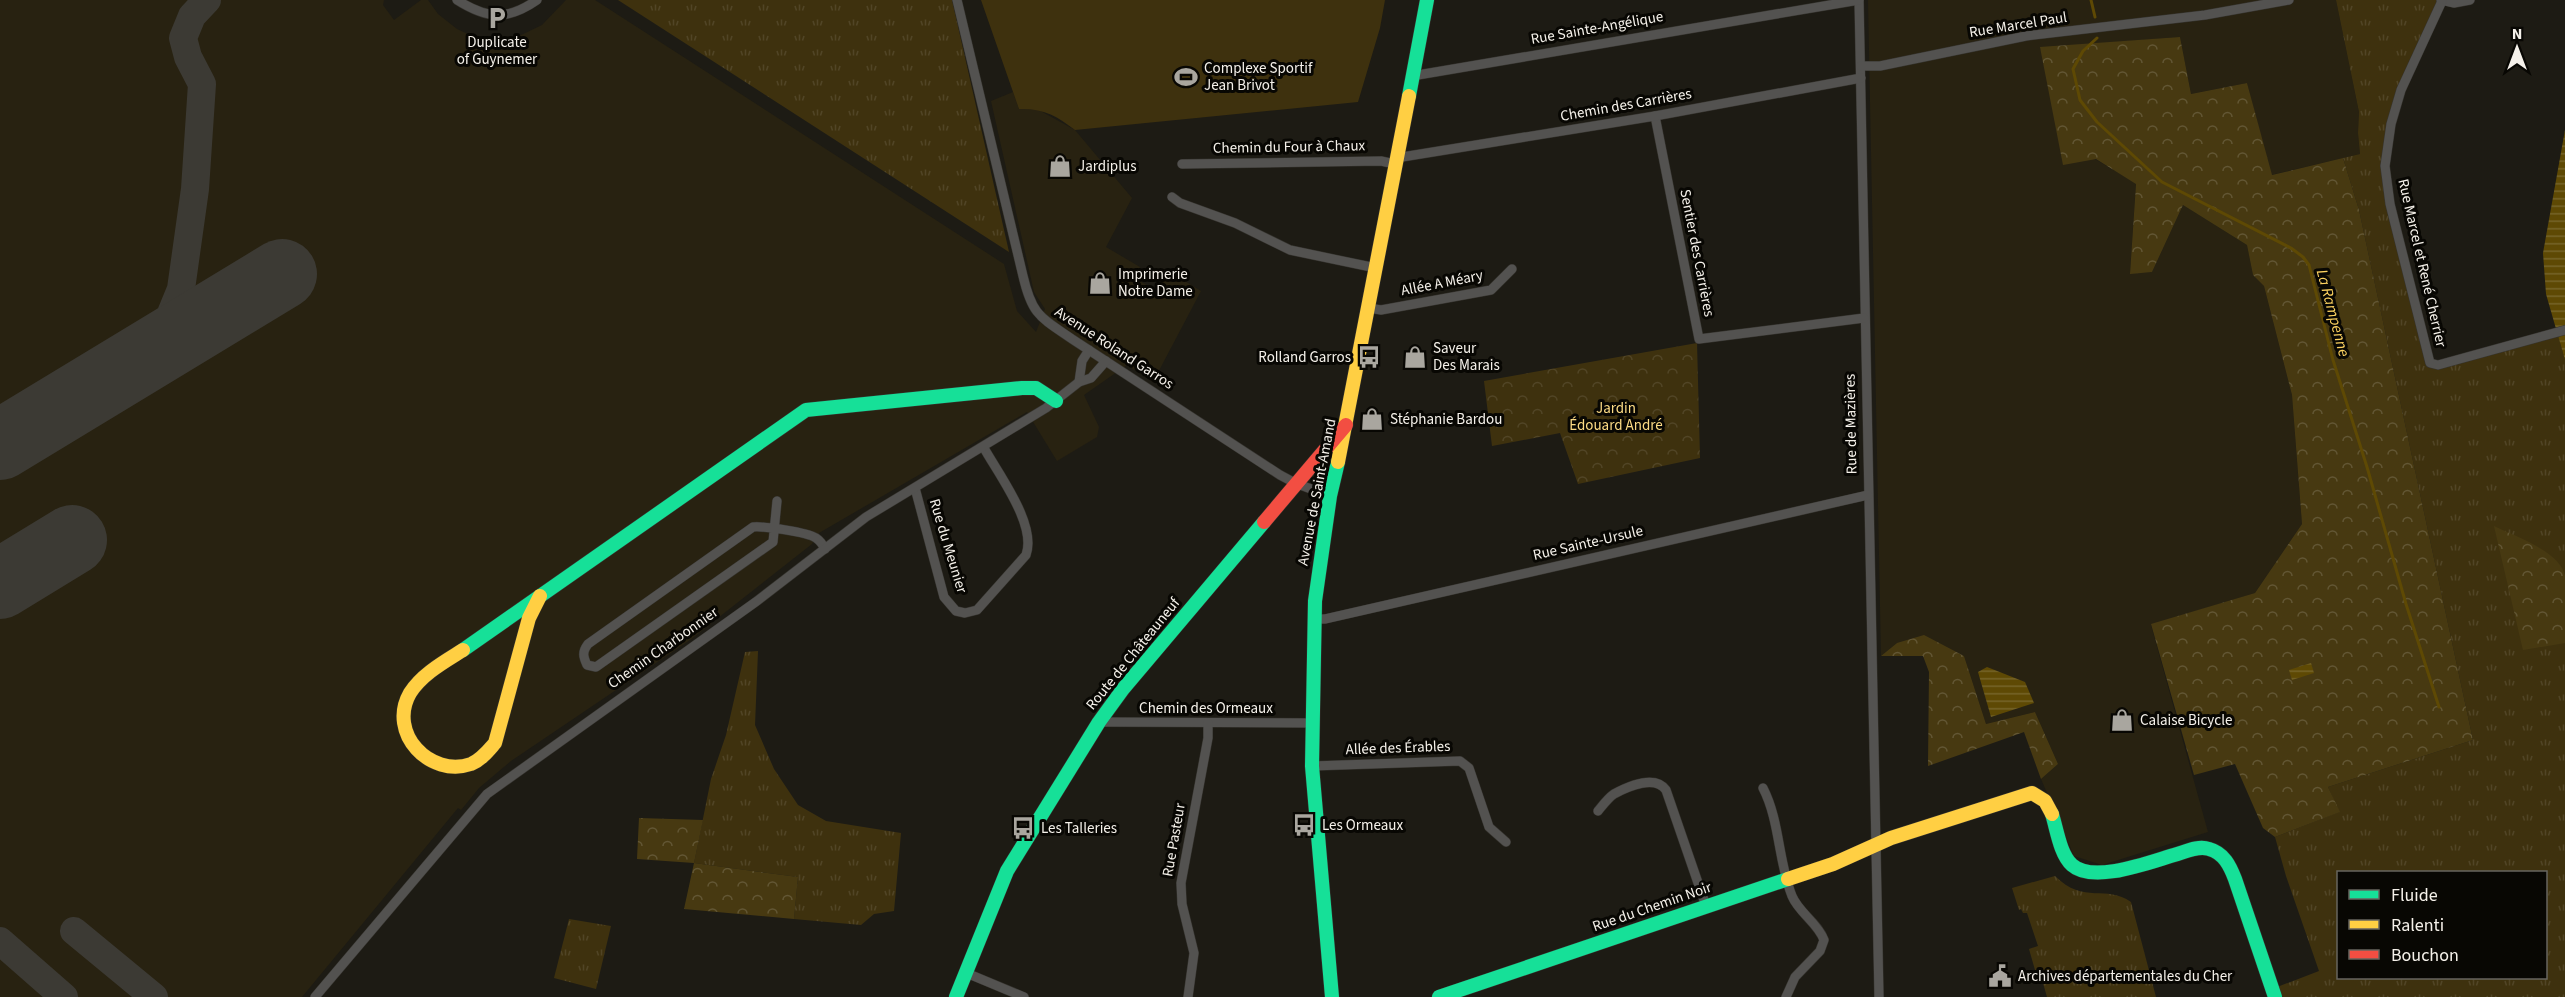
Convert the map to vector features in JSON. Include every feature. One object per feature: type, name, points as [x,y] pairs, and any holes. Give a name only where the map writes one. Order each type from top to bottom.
[{"type":"street","points":[[457,0],[476,12],[499,16],[521,11],[537,0]]},
{"type":"street","name":"Avenue Roland Garros","points":[[957,0],[1029,300],[1040,316],[1295,483],[1330,496]]},
{"type":"street","name":"Avenue de Saint-Amand","points":[[1332,997],[1312,766],[1314,619],[1318,569],[1330,496],[1369,308],[1427,0]]},
{"type":"street","name":"Rue Sainte-Angélique","points":[[1412,76],[1859,0]]},
{"type":"street","name":"Rue de Mazières","points":[[1859,0],[1879,997]]},
{"type":"street","name":"Rue Marcel Paul","points":[[1861,66],[1881,66],[2026,36],[2205,15],[2289,0]]},
{"type":"street","points":[[2441,0],[2454,3],[2470,0]]},
{"type":"street","name":"Rue Marcel et René Cherrier","points":[[2441,0],[2401,90],[2391,124],[2385,166],[2390,204],[2430,363],[2438,365],[2565,330]]},
{"type":"street","name":"Chemin des Carrières","points":[[1396,161],[1861,78]]},
{"type":"street","name":"Sentier des Carrières","points":[[1655,116],[1699,339],[1864,318]]},
{"type":"street","name":"Chemin du Four à Chaux","points":[[1182,164],[1396,161]]},
{"type":"street","points":[[1172,197],[1179,203],[1235,223],[1290,250],[1376,268]]},
{"type":"street","name":"Allée A Méary","points":[[1369,308],[1381,310],[1491,290],[1512,268]]},
{"type":"street","points":[[1079,382],[1082,361],[1089,350]]},
{"type":"street","name":"Chemin Charbonnier","points":[[315,997],[487,794],[757,601],[866,518],[984,448],[1056,401],[1079,382],[1091,378],[1106,361]]},
{"type":"street","points":[[540,596],[529,618],[495,743],[483,757],[469,765],[436,763],[422,756],[411,745],[406,732],[405,714],[409,697],[422,678],[806,410],[1022,388],[1036,388],[1056,401]]},
{"type":"street","name":"Route de Châteauneuf","points":[[956,997],[964,972],[1007,871],[1099,722],[1123,689],[1346,425]]},
{"type":"street","name":"Rue du Meunier","points":[[915,488],[944,597],[956,611],[964,613],[976,610],[1026,555],[1029,547],[1026,523],[984,448]]},
{"type":"street","name":"Rue Sainte-Ursule","points":[[1314,619],[1325,619],[1868,495]]},
{"type":"street","points":[[777,501],[775,528],[773,542],[596,667],[587,665],[584,650],[588,644],[753,527],[765,525],[775,528],[815,537],[825,549]]},
{"type":"street","name":"Chemin des Ormeaux","points":[[1099,722],[1312,723]]},
{"type":"street","name":"Rue Pasteur","points":[[1188,997],[1194,953],[1182,904],[1181,882],[1208,738],[1208,723]]},
{"type":"street","name":"Allée des Érables","points":[[1312,766],[1460,760],[1469,768],[1489,827],[1506,842]]},
{"type":"street","points":[[1598,811],[1613,795],[1653,781],[1662,784],[1706,906]]},
{"type":"street","points":[[1763,789],[1770,802],[1786,879],[1798,907],[1821,932],[1824,940],[1820,951],[1795,977],[1786,997]]},
{"type":"street","name":"Rue du Chemin Noir","points":[[1439,997],[1786,879],[1875,847],[1891,837],[2032,793],[2045,801],[2050,808],[2067,856],[2074,868],[2081,872],[2103,874],[2191,849],[2214,848],[2228,862],[2275,997]]},
{"type":"street","points":[[964,972],[1024,997]]},
{"type":"shaded area","points":[[0,0],[384,0],[383,5],[394,20],[421,0],[428,0],[438,14],[457,29],[470,35],[494,39],[517,37],[542,25],[566,0],[595,0],[1004,264],[1017,311],[1036,332],[1045,309],[1034,292],[991,101],[1013,92],[1019,109],[1035,108],[1075,130],[1132,198],[1106,247],[1140,267],[1134,278],[1154,289],[1167,270],[1201,291],[1153,382],[1127,365],[1084,395],[1099,427],[1097,437],[1057,461],[1027,412],[819,533],[812,544],[690,640],[511,761],[479,788],[461,810],[458,808],[302,997],[0,997]]},
{"type":"shaded area","points":[[1868,0],[2336,0],[2359,112],[2360,154],[2271,175],[2247,83],[2191,94],[2180,37],[2040,48],[2095,159],[2136,183],[2130,273],[2152,272],[2183,205],[2247,245],[2253,275],[2264,286],[2292,395],[2302,524],[2255,593],[2151,625],[2208,832],[2102,865],[2074,856],[2041,779],[2058,764],[2035,712],[1986,724],[1964,656],[1947,648],[1897,643],[1881,656]]},
{"type":"shaded area","points":[[2565,130],[2565,360],[2546,294],[2543,253]]},
{"type":"shaded area","points":[[2311,663],[2314,673],[2292,680],[2289,670]]},
{"type":"shaded area","points":[[1987,667],[2025,682],[2034,703],[1991,717],[1978,672]]},
{"type":"green space","points":[[618,0],[952,0],[1009,252]]},
{"type":"green space","name":"Complexe Sportif Jean Brivot","points":[[981,0],[1385,0],[1380,28],[1358,102],[1075,130],[1049,114],[1019,109]]},
{"type":"green space","points":[[2336,0],[2470,0],[2442,1],[2401,90],[2385,166],[2430,363],[2557,332],[2565,360],[2565,997],[2275,997],[2272,989],[2319,971],[2275,837],[2339,812],[2328,787],[2473,740],[2359,210],[2343,158],[2360,154],[2359,112]]},
{"type":"green space","points":[[2180,37],[2191,94],[2247,83],[2272,175],[2343,158],[2359,210],[2473,740],[2328,787],[2340,812],[2275,837],[2263,828],[2235,764],[2194,775],[2151,624],[2255,593],[2302,524],[2292,395],[2264,286],[2253,275],[2247,245],[2183,205],[2152,272],[2130,274],[2136,184],[2096,159],[2063,165],[2040,47]]},
{"type":"green space","name":"Jardin Édouard André","points":[[1697,343],[1700,458],[1578,484],[1560,433],[1492,446],[1484,381]]},
{"type":"green space","points":[[2494,526],[2536,546],[2562,568],[2565,577],[2565,643],[2523,650]]},
{"type":"green space","points":[[1924,635],[1964,656],[1986,724],[2035,712],[2058,764],[2041,779],[2024,732],[1928,766],[1929,672],[1923,656],[1881,656],[1897,643]]},
{"type":"green space","points":[[758,651],[755,725],[774,769],[798,805],[826,821],[901,833],[894,911],[874,914],[861,925],[794,919],[798,877],[694,863],[711,779],[726,735],[745,652]]},
{"type":"green space","points":[[639,818],[703,820],[694,863],[637,859]]},
{"type":"green space","points":[[694,863],[798,877],[794,919],[684,909]]},
{"type":"green space","points":[[2055,876],[2076,890],[2113,894],[2131,902],[2156,997],[2047,997],[2041,976],[2037,977],[2029,949],[2038,946],[2027,913],[2019,910],[2012,888]]},
{"type":"green space","points":[[569,919],[611,926],[596,989],[554,978]]},
{"type":"waterway","name":"La Rampenne","points":[[2091,0],[2095,17]]},
{"type":"waterway","name":"La Rampenne","points":[[2097,38],[2083,51],[2073,69],[2080,100],[2097,122],[2162,182],[2291,248],[2309,265],[2333,360],[2439,707]]},
{"type":"taxiway","points":[[138,362],[163,333],[181,289],[195,189],[202,84],[188,57],[183,38],[192,16],[207,0]]},
{"type":"taxiway","points":[[74,931],[154,997]]},
{"type":"taxiway","points":[[0,941],[64,997]]},
{"type":"runway","points":[[0,445],[282,274]]},
{"type":"runway","points":[[0,584],[72,540]]},
{"type":"traffic: fast","points":[[1409,96],[1427,0]]},
{"type":"traffic: fast","points":[[463,650],[806,410],[1022,388],[1036,388],[1056,401]]},
{"type":"traffic: fast","points":[[1332,997],[1312,766],[1315,601],[1330,496],[1338,462]]},
{"type":"traffic: fast","points":[[956,997],[1007,871],[1099,722],[1123,689],[1264,522]]},
{"type":"traffic: fast","points":[[2052,814],[2065,855],[2072,865],[2081,870],[2093,872],[2122,870],[2196,848],[2205,848],[2219,854],[2229,865],[2235,879],[2275,997]]},
{"type":"traffic: fast","points":[[1439,997],[1788,879]]},
{"type":"traffic: slow","points":[[1338,462],[1409,96]]},
{"type":"traffic: slow","points":[[463,650],[421,680],[410,693],[404,708],[404,723],[408,737],[416,749],[441,764],[456,767],[475,762],[495,743],[529,618],[540,596]]},
{"type":"traffic: slow","points":[[1788,879],[1833,864],[1891,838],[2032,793],[2045,801],[2052,814]]},
{"type":"traffic: jam","points":[[1264,522],[1346,425]]},
{"type":"place","name":"Duplicate of Guynemer","points":[[497,18]]},
{"type":"place","name":"Complexe Sportif Jean Brivot","points":[[1186,77]]},
{"type":"place","name":"Jardiplus","points":[[1060,166]]},
{"type":"place","name":"Imprimerie Notre Dame","points":[[1100,283]]},
{"type":"place","name":"Rolland Garros","points":[[1369,357]]},
{"type":"place","name":"Saveur Des Marais","points":[[1415,357]]},
{"type":"place","name":"Stéphanie Bardou","points":[[1372,419]]},
{"type":"place","name":"Calaise Bicycle","points":[[2122,720]]},
{"type":"place","name":"Les Ormeaux","points":[[1304,825]]},
{"type":"place","name":"Les Talleries","points":[[1023,828]]},
{"type":"place","name":"Archives départementales du Cher","points":[[2000,976]]}]
